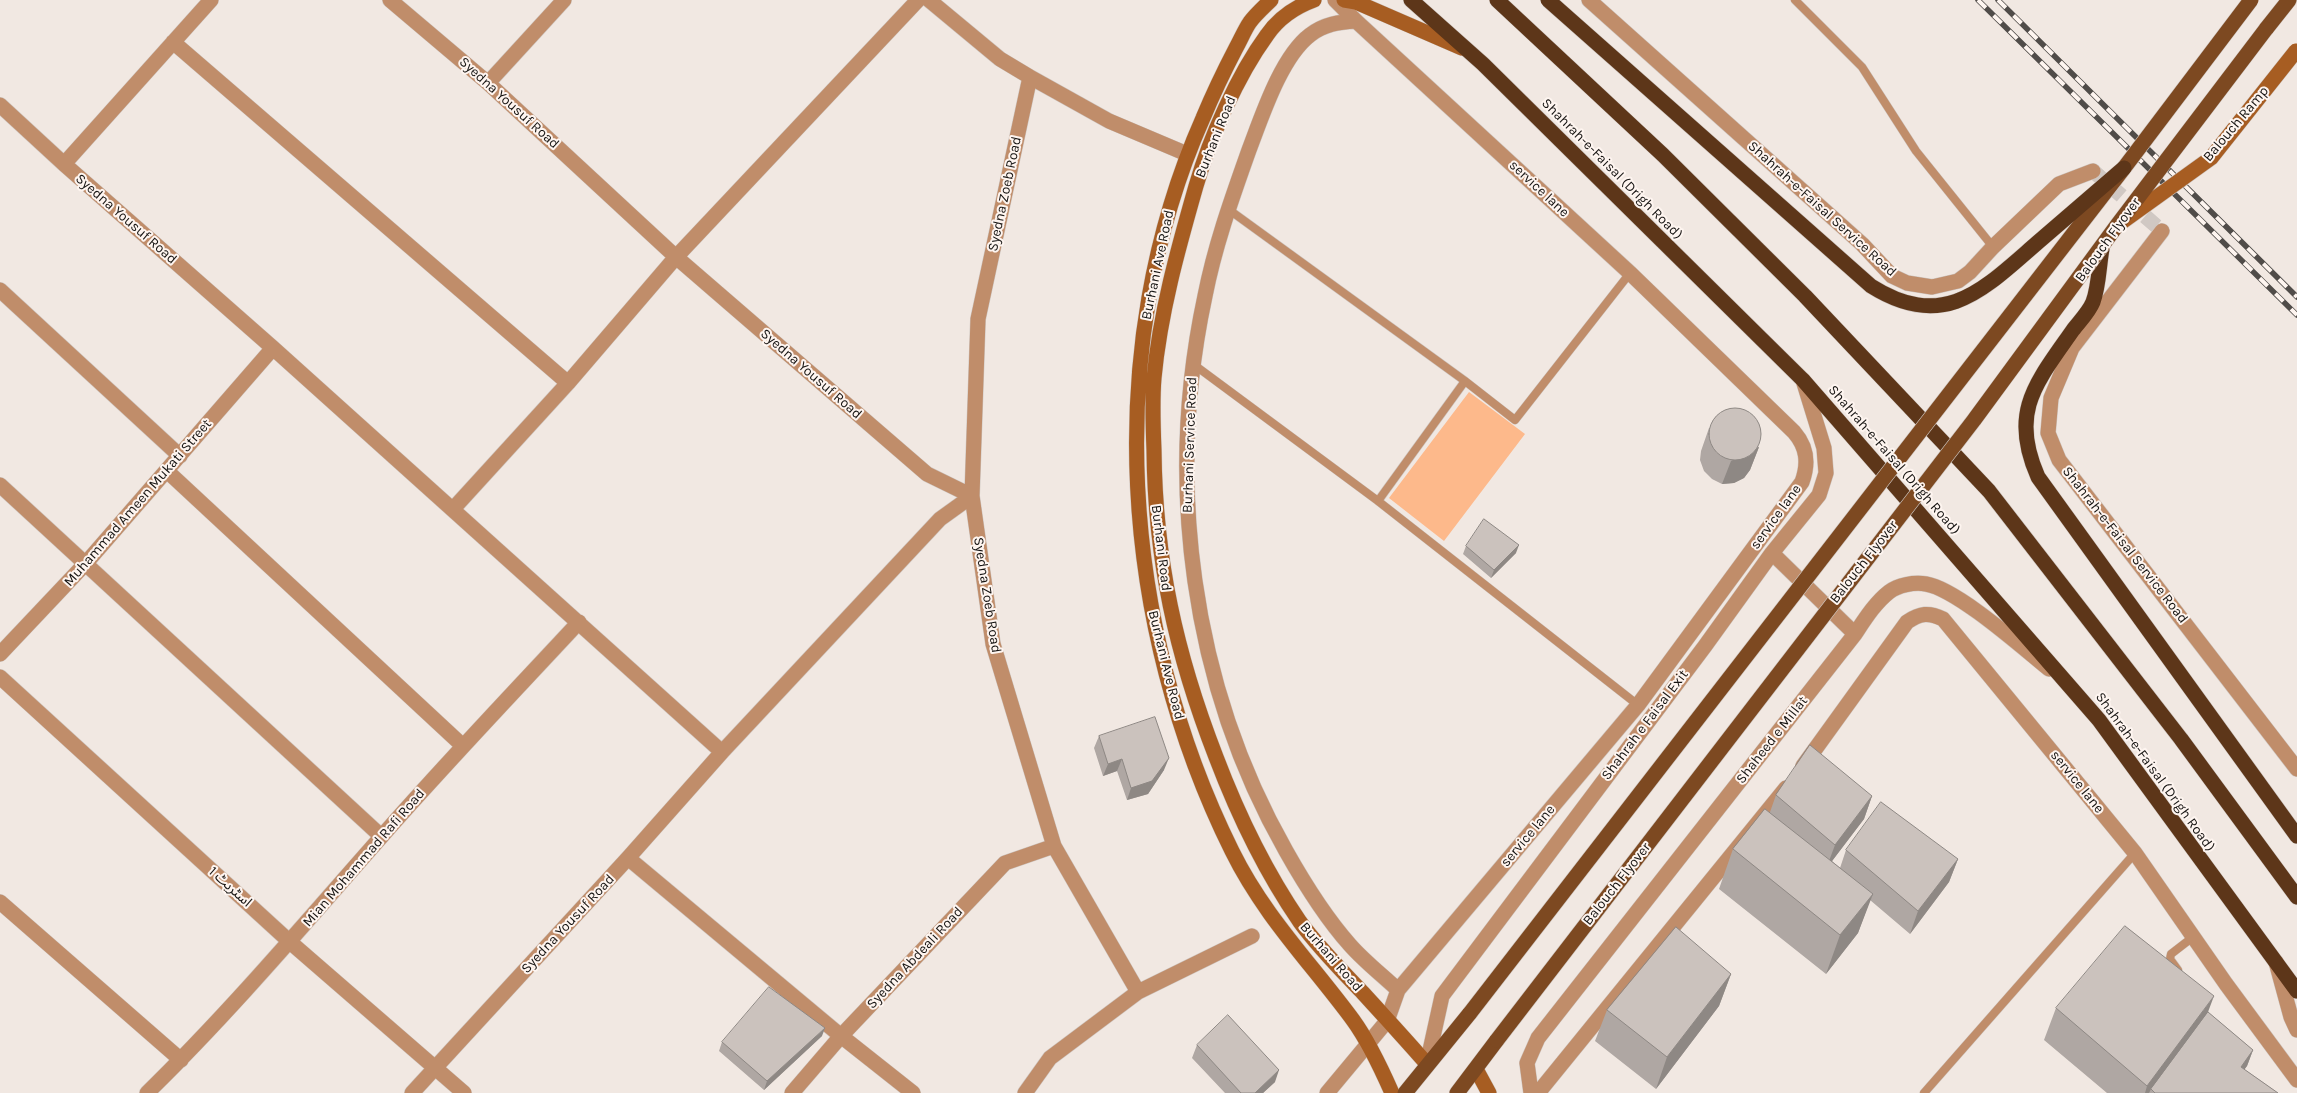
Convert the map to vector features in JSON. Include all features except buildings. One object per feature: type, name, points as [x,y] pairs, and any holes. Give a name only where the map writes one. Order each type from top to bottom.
[{"type":"highway","name":"Shahrah-e-Faisal (Drigh Road)","points":[[1411,0],[1483,64],[1804,380],[2099,720],[2216,883],[2275,959],[2297,991]]},
{"type":"highway","points":[[1497,0],[1664,155],[1798,289],[1989,491],[2181,739],[2297,897]]},
{"type":"highway","points":[[1548,0],[1871,286],[1889,297],[1913,305],[1933,306],[1958,301],[1985,287],[2124,168]]},
{"type":"highway","points":[[2102,249],[2093,302],[2037,381],[2030,397],[2026,421],[2026,441],[2031,462],[2038,477],[2297,836]]},
{"type":"main road","points":[[1405,1093],[1470,1013],[2124,168],[2251,0]]},
{"type":"main road","name":"Balouch Flyover","points":[[1457,1093],[1974,420],[2102,249],[2118,224],[2289,0]]},
{"type":"street","points":[[64,164],[211,0]]},
{"type":"street","name":"Syedna Yousuf Road","points":[[390,0],[488,82],[676,257],[927,474],[972,496],[940,519],[722,752],[628,858],[412,1093]]},
{"type":"street","points":[[488,82],[564,0]]},
{"type":"street","points":[[453,509],[568,384],[676,257],[918,0]]},
{"type":"street","points":[[929,0],[1000,58],[1030,77],[1109,120],[1187,154]]},
{"type":"street","name":"Burhani Road","points":[[1187,154],[1219,81],[1250,22],[1271,0]]},
{"type":"street","name":"Burhani Road","points":[[1314,0],[1289,12],[1268,34],[1237,86],[1205,155],[1168,290],[1154,378],[1154,486],[1159,543],[1166,588],[1181,659],[1201,719],[1230,794],[1268,868],[1298,919],[1316,944],[1427,1064]]},
{"type":"street","name":"service lane","points":[[1327,1093],[1387,1021],[1398,990],[1638,705],[1802,482],[1807,463],[1806,451],[1794,432],[1630,273],[1335,0]]},
{"type":"street","points":[[1344,0],[1356,2],[1464,48]]},
{"type":"street","name":"Shahrah-e-Faisal Service Road","points":[[1590,0],[1862,244],[1892,276],[1920,286],[1944,285],[1958,281],[1970,272],[1993,247],[2059,184],[2093,171]]},
{"type":"street","name":"Burhani Service Road","points":[[1356,21],[1338,22],[1311,34],[1300,43],[1290,58],[1263,114],[1228,209],[1204,297],[1193,364],[1186,483],[1189,537],[1195,588],[1225,713],[1253,786],[1274,830],[1298,872],[1325,913],[1350,946],[1398,990]]},
{"type":"street","points":[[173,42],[568,384]]},
{"type":"street","name":"Balouch Ramp","points":[[2118,224],[2211,158],[2297,50]]},
{"type":"street","name":"Syedna Zoeb Road","points":[[1030,77],[978,319],[972,496],[993,644],[1054,846],[1138,992]]},
{"type":"street","name":"Syedna Yousuf Road","points":[[0,104],[64,164],[273,348],[722,752]]},
{"type":"street","name":"Burhani Ave Road","points":[[1187,154],[1168,214],[1152,282],[1138,377],[1138,488],[1142,544],[1151,606],[1163,666],[1182,728],[1209,802],[1233,853],[1275,923],[1353,1020],[1368,1042],[1392,1093]]},
{"type":"street","name":"Shahrah-e-Faisal Service Road","points":[[2162,232],[2072,348],[2051,398],[2048,433],[2058,460],[2297,769]]},
{"type":"street","points":[[0,290],[180,456]]},
{"type":"street","name":"Muhammad Ameen Mukati Street","points":[[0,654],[86,563],[273,348]]},
{"type":"street","name":"Shahrah e Faisal Exit","points":[[1427,1064],[1442,996],[1705,646],[1772,553],[1819,495],[1826,473],[1824,448],[1804,380]]},
{"type":"street","points":[[167,470],[463,746]]},
{"type":"street","points":[[0,485],[381,836]]},
{"type":"street","points":[[1772,553],[1855,634]]},
{"type":"street","name":"Shaheed e Millat","points":[[1531,1093],[1526,1063],[1538,1038],[1855,634],[1871,611],[1890,592],[1906,584],[1926,584],[1943,590],[1996,625],[2072,687]]},
{"type":"street","name":"service lane","points":[[1538,1093],[1802,768],[1907,622],[1916,615],[1934,614],[1950,626],[2135,853],[2193,937],[2297,1080]]},
{"type":"street","name":"Mian Mohammad Rafi Road","points":[[147,1093],[181,1060],[290,942],[381,836],[579,622]]},
{"type":"street","name":"اسٹریٹ 1","points":[[0,677],[290,942],[464,1093]]},
{"type":"street","name":"Syedna Abdeali Road","points":[[792,1093],[841,1036],[1005,862],[1054,846]]},
{"type":"street","points":[[628,858],[841,1036],[913,1093]]},
{"type":"street","points":[[0,902],[181,1060]]},
{"type":"street","points":[[1025,1093],[1050,1058],[1138,992],[1252,936]]},
{"type":"street","points":[[2275,959],[2291,1017],[2297,1030]]},
{"type":"street","points":[[1476,1069],[1489,1093]]},
{"type":"lane","points":[[1795,0],[1862,68],[1916,151],[1993,247]]},
{"type":"lane","points":[[1228,209],[1466,381],[1515,420],[1630,273]]},
{"type":"lane","points":[[1193,364],[1378,501],[1638,705]]},
{"type":"lane","points":[[1378,501],[1466,381]]},
{"type":"lane","points":[[1924,1093],[2135,853]]},
{"type":"lane","points":[[2184,977],[2170,959],[2171,954],[2193,937]]},
{"type":"shaded area","points":[[1469,392],[1525,434],[1444,541],[1389,498]]},
{"type":"tunnel","points":[[2093,171],[2162,231]]},
{"type":"railway","points":[[1978,0],[2297,315]]},
{"type":"railway","points":[[1998,0],[2297,297]]}]
